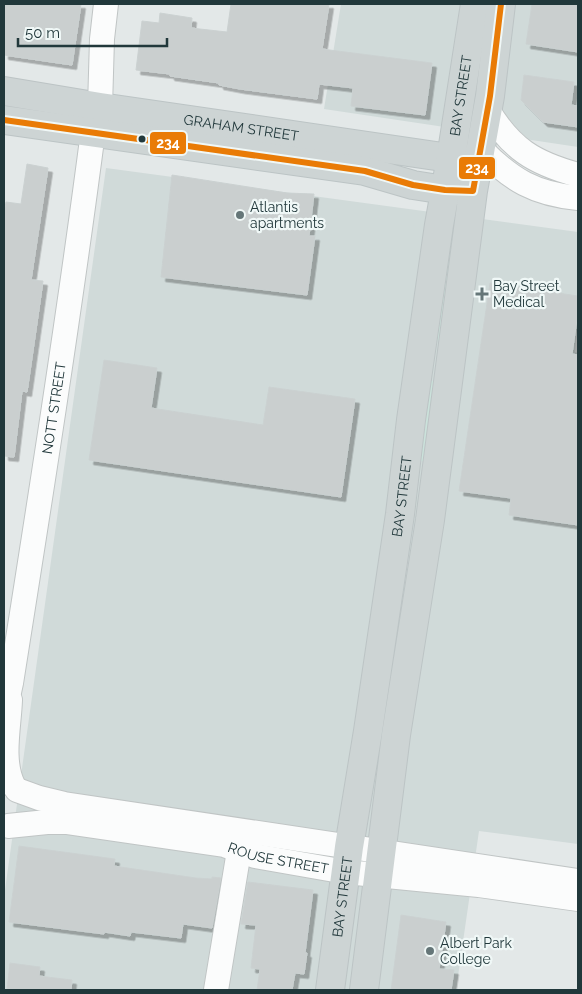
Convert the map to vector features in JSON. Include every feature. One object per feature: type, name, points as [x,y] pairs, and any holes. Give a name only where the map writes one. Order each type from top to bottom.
[{"type":"main road","name":"BAY STREET","points":[[330,990],[347,860],[368,731],[445,190],[475,4]]},
{"type":"main road","name":"BAY STREET","points":[[364,990],[396,734],[430,520],[473,191],[488,109],[500,4]]},
{"type":"main road","name":"GRAHAM STREET","points":[[4,91],[97,120],[365,171],[413,185],[445,190],[473,191]]},
{"type":"main road","points":[[457,114],[480,156]]},
{"type":"main road","name":"GRAHAM STREET","points":[[4,120],[97,120],[451,158],[480,156]]},
{"type":"main road","points":[[368,731],[396,734]]},
{"type":"street","name":"NOTT STREET","points":[[4,715],[11,683],[97,120],[106,4]]},
{"type":"street","points":[[488,109],[504,135],[525,153],[556,169],[578,175]]},
{"type":"street","points":[[480,156],[527,186],[555,195],[578,198]]},
{"type":"street","name":"NOTT STREET","points":[[5,828],[17,816],[20,810],[20,796],[11,784],[7,760],[11,683]]},
{"type":"street","name":"ROUSE STREET","points":[[11,784],[55,802],[347,860],[578,881]]},
{"type":"street","name":"ROUSE STREET","points":[[5,828],[41,822],[66,822],[215,843],[276,860],[347,860]]},
{"type":"street","points":[[216,990],[239,851]]},
{"type":"street","name":"ROUSE STREET","points":[[380,864],[479,886],[578,899]]},
{"type":"shaded area","points":[[341,4],[578,4],[578,147],[324,109]]},
{"type":"shaded area","points":[[106,168],[578,232],[578,319],[575,352],[578,353],[578,844],[479,831],[456,990],[4,990],[4,897]]},
{"type":"green space","points":[[452,221],[455,223],[443,341],[433,340]]},
{"type":"green space","points":[[427,380],[437,382],[426,462],[415,460]]},
{"type":"building","points":[[4,4],[81,4],[72,65],[4,55]]},
{"type":"building","points":[[231,4],[329,4],[322,49],[432,63],[425,115],[351,106],[353,88],[319,84],[317,99],[240,89],[219,85],[219,83],[170,76],[170,74],[136,70],[142,21],[159,23],[160,13],[192,18],[191,28],[227,32]]},
{"type":"building","points":[[532,4],[578,4],[578,52],[526,44]]},
{"type":"building","points":[[524,75],[574,82],[571,105],[578,106],[578,127],[543,122],[521,100]]},
{"type":"building","points":[[27,164],[48,168],[31,280],[43,281],[27,392],[22,391],[14,457],[4,456],[4,213],[6,202],[21,204]]},
{"type":"building","name":"Atlantis apartments","points":[[172,175],[287,193],[314,194],[309,236],[315,236],[307,295],[161,277]]},
{"type":"building","points":[[490,283],[578,296],[578,312],[572,354],[578,355],[578,525],[509,515],[511,498],[459,491]]},
{"type":"building","points":[[104,360],[157,368],[151,408],[263,425],[269,387],[355,399],[341,497],[89,460]]},
{"type":"building","points":[[19,846],[115,859],[114,866],[196,878],[221,878],[212,928],[183,924],[181,938],[131,932],[130,936],[104,932],[104,934],[9,922]]},
{"type":"building","points":[[248,882],[313,890],[304,974],[295,973],[292,990],[257,990],[260,969],[251,968],[256,925],[241,924]]},
{"type":"building","name":"Albert Park College","points":[[401,915],[446,922],[439,969],[454,970],[451,990],[391,990]]},
{"type":"building","points":[[10,963],[40,967],[39,976],[72,980],[71,990],[7,990]]},
{"type":"transit line","name":"234","points":[[4,120],[365,171],[413,185],[445,190],[473,191],[490,96],[501,4]]},
{"type":"place","name":"Atlantis apartments","points":[[240,215]]},
{"type":"place","name":"Bay Street Medical","points":[[482,294]]},
{"type":"place","name":"Albert Park College","points":[[430,951]]}]
